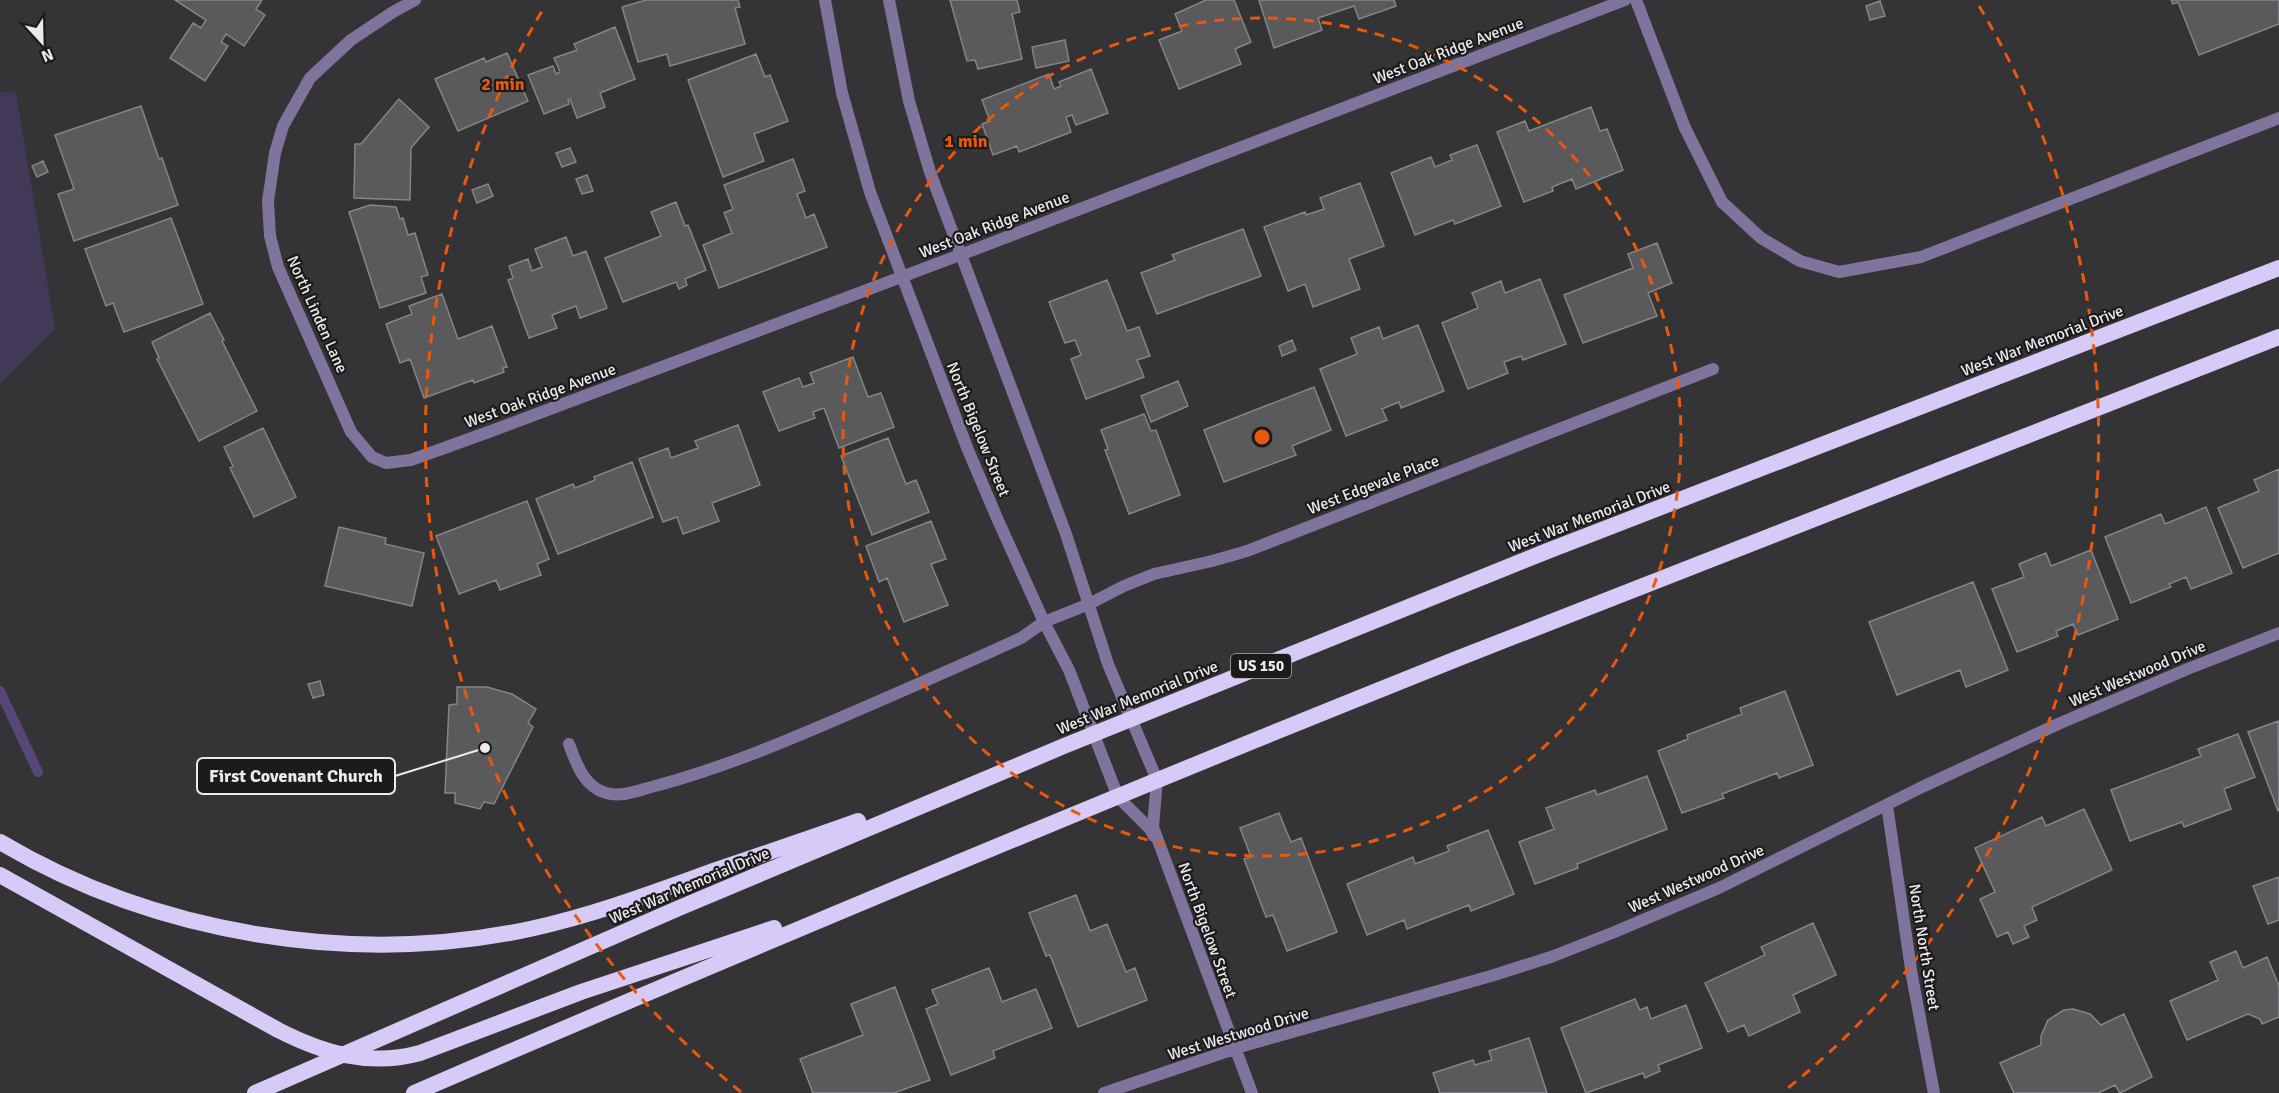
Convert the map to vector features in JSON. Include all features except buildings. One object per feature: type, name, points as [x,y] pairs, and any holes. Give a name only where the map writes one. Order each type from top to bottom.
[{"type":"highway","name":"West War Memorial Drive","points":[[255,1093],[709,895],[1132,718],[1550,550],[2279,268]]},
{"type":"highway","points":[[414,1093],[813,922],[1157,780],[1725,552],[2279,337]]},
{"type":"highway","points":[[0,842],[93,888],[144,907],[197,922],[308,940],[383,944],[445,942],[527,930],[602,910],[1012,768]]},
{"type":"highway","points":[[0,875],[314,1048],[377,1060],[398,1059],[420,1053],[581,992],[711,950],[964,860]]},
{"type":"highway","points":[[419,1093],[455,1076]]},
{"type":"street","name":"North Linden Lane","points":[[372,457],[351,432],[285,285],[272,247],[267,213],[269,188],[283,126],[310,78],[351,40],[415,0]]},
{"type":"street","name":"North Bigelow Street","points":[[825,0],[848,117],[870,192],[976,470],[1044,622],[1069,670],[1118,797],[1150,829],[1159,846]]},
{"type":"street","name":"North Bigelow Street","points":[[889,0],[904,78],[922,147],[960,255],[1027,427],[1089,604],[1107,664],[1157,780],[1153,827],[1252,1093]]},
{"type":"street","name":"West Oak Ridge Avenue","points":[[372,457],[386,463],[411,460],[960,255],[1625,0]]},
{"type":"street","points":[[1636,0],[1685,128],[1722,202],[1761,238],[1800,261],[1839,272],[1922,257],[2279,118]]},
{"type":"street","name":"West Edgevale Place","points":[[569,744],[578,767],[589,783],[604,793],[620,795],[675,780],[739,759],[813,730],[1021,638],[1044,622],[1154,574],[1247,551],[1713,369]]},
{"type":"street","name":"West Westwood Drive","points":[[1104,1093],[1235,1048],[1424,996],[1551,957],[1719,888],[1950,774],[2100,706],[2279,633]]},
{"type":"street","name":"North North Street","points":[[1887,805],[1912,976],[1934,1093]]},
{"type":"shaded area","points":[[0,91],[16,93],[55,329],[0,384]]},
{"type":"waterway","points":[[0,691],[38,772]]},
{"type":"place","name":"First Covenant Church","points":[[485,748]]}]
